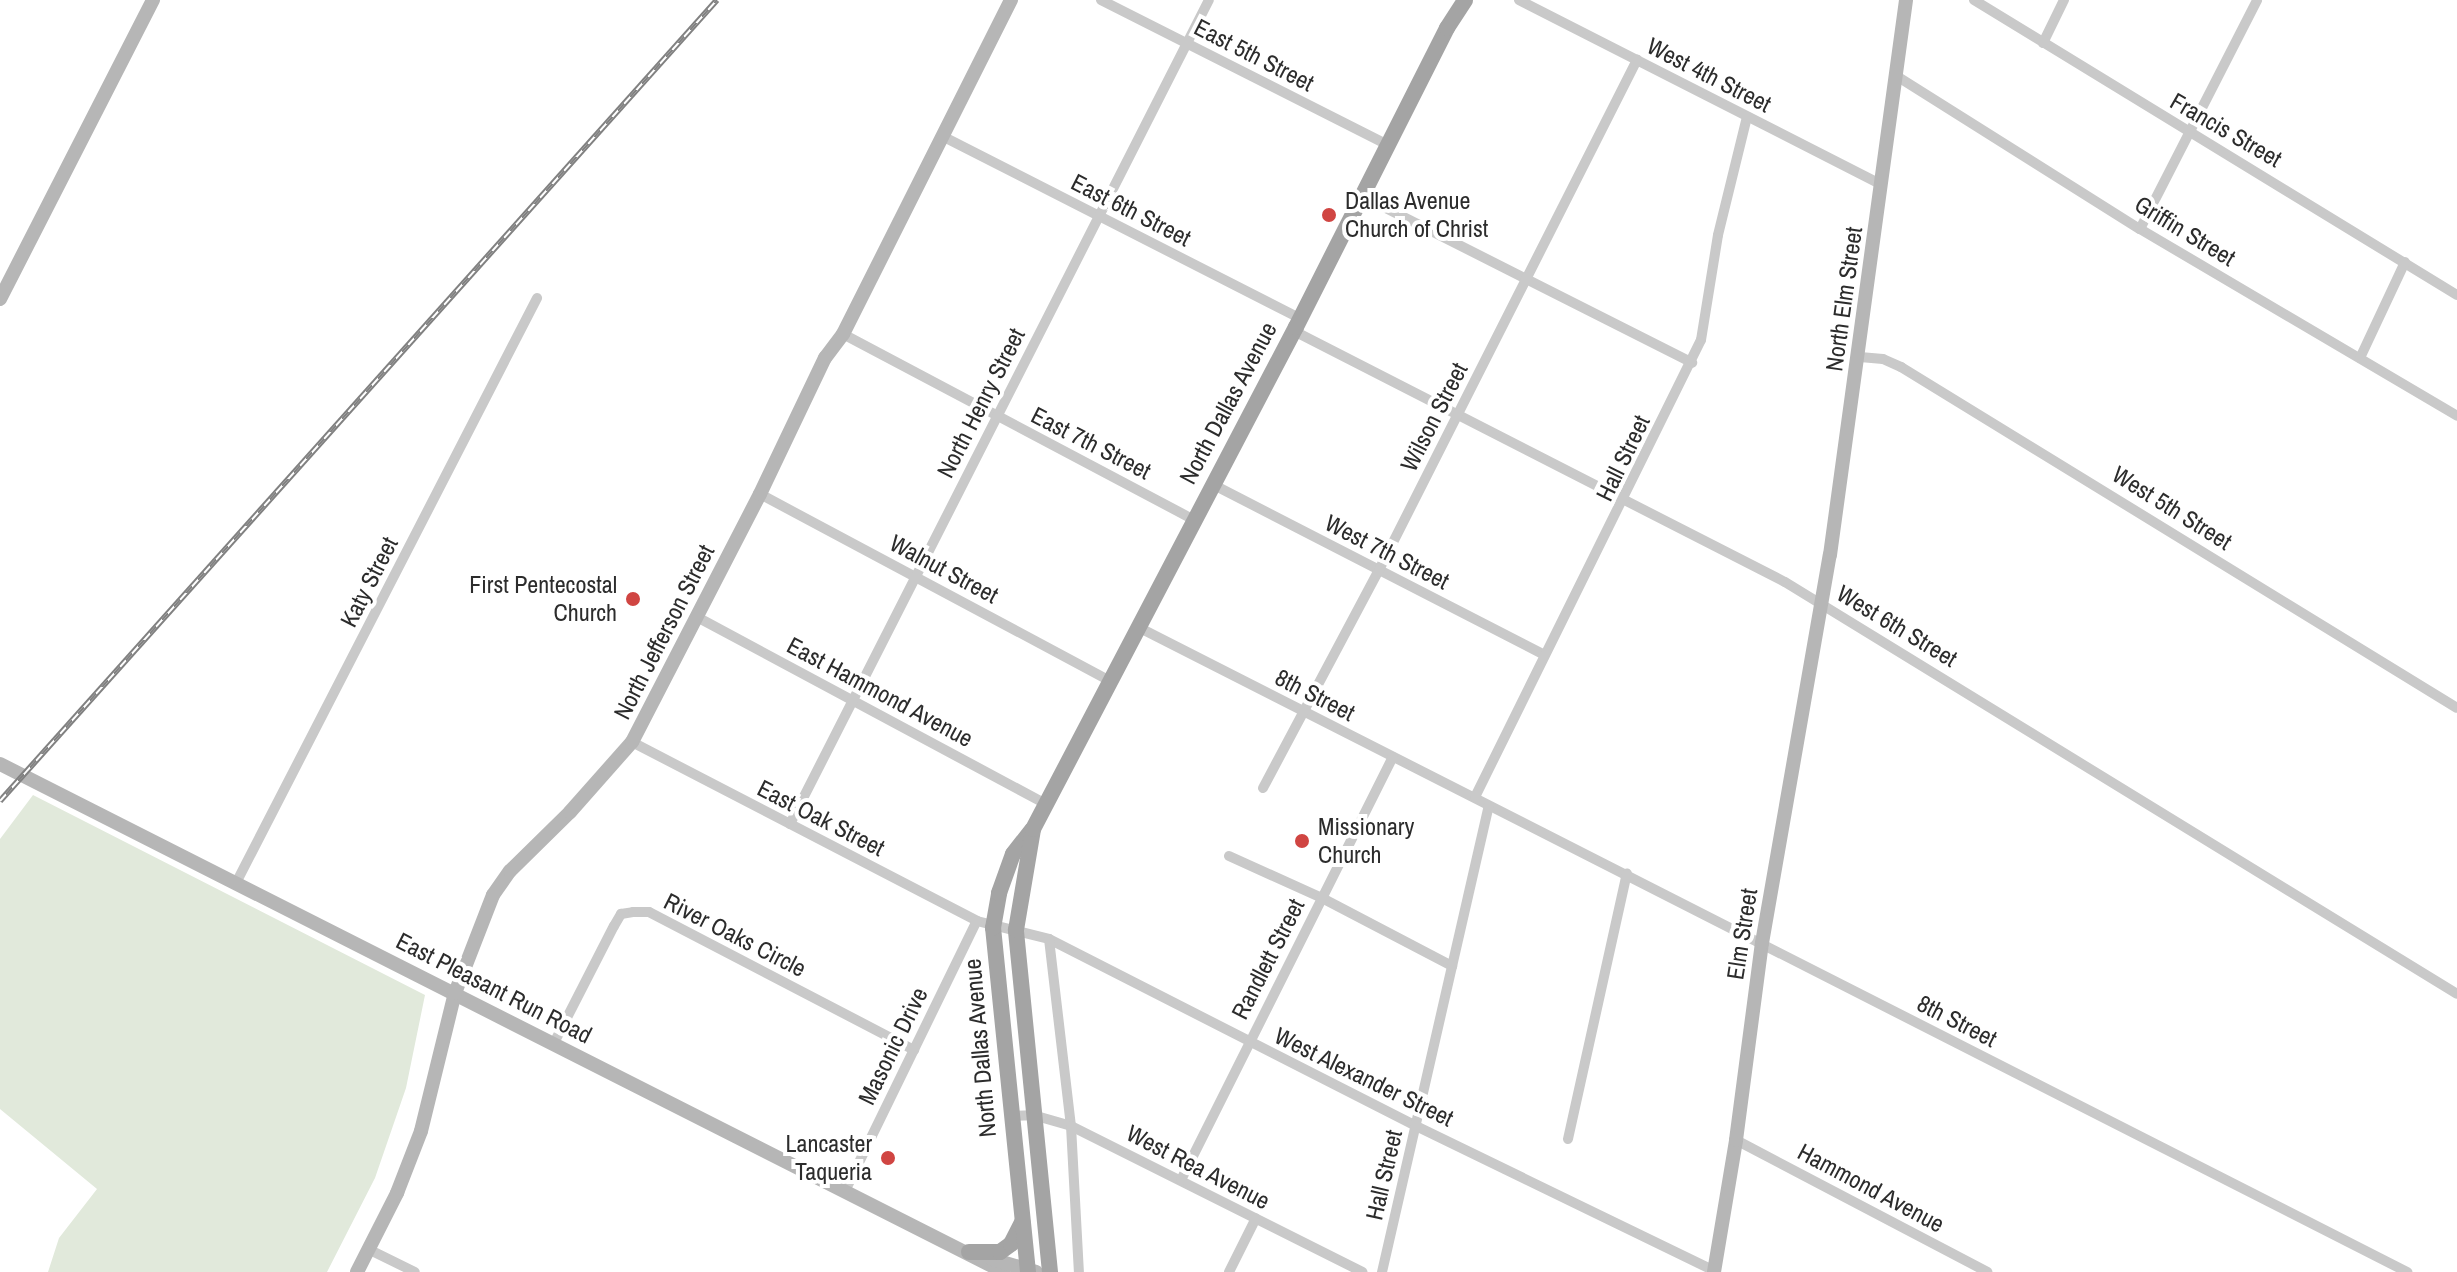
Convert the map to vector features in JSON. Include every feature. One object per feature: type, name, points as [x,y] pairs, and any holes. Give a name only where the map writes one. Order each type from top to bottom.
[{"type":"main road","name":"North Dallas Avenue","points":[[1050,1272],[1016,930],[1033,829],[1297,325],[1447,28],[1465,0]]},
{"type":"main road","name":"North Dallas Avenue","points":[[1031,1271],[985,925],[1013,854],[1033,829]]},
{"type":"main road","points":[[969,1252],[1000,1252],[1011,1244],[1022,1220]]},
{"type":"street","points":[[0,299],[153,0]]},
{"type":"street","name":"North Jefferson Street","points":[[357,1272],[397,1193],[421,1131],[455,993],[483,915],[510,871],[570,812],[632,742],[760,494],[825,358],[843,334],[1011,0]]},
{"type":"street","name":"East 5th Street","points":[[1101,0],[1388,145]]},
{"type":"street","name":"North Henry Street","points":[[790,824],[856,700],[1209,0]]},
{"type":"street","name":"West 4th Street","points":[[1519,0],[1882,185]]},
{"type":"street","name":"North Elm Street","points":[[1822,604],[1860,357],[1906,0]]},
{"type":"street","name":"Francis Street","points":[[1974,0],[2457,295]]},
{"type":"street","points":[[2043,43],[2064,0]]},
{"type":"street","points":[[2140,229],[2257,0]]},
{"type":"street","name":"Wilson Street","points":[[1263,788],[1379,570],[1637,60]]},
{"type":"street","name":"Griffin Street","points":[[1895,75],[2140,229],[2457,416]]},
{"type":"street","name":"Hall Street","points":[[1475,797],[1692,363],[1701,340],[1718,235],[1747,117]]},
{"type":"street","name":"East 6th Street","points":[[944,137],[1098,215],[1297,325]]},
{"type":"street","points":[[1362,196],[1692,363]]},
{"type":"street","points":[[2360,358],[2405,262]]},
{"type":"street","name":"Katy Street","points":[[236,883],[537,298]]},
{"type":"street","name":"West 6th Street","points":[[1297,325],[1822,604],[2457,994]]},
{"type":"street","name":"East 7th Street","points":[[843,334],[1193,519]]},
{"type":"street","name":"West 5th Street","points":[[1860,357],[1883,359],[1901,367],[2457,708]]},
{"type":"street","name":"West 7th Street","points":[[1212,484],[1545,655]]},
{"type":"street","name":"Walnut Street","points":[[760,494],[1109,680]]},
{"type":"street","name":"Elm Street","points":[[1714,1271],[1736,1140],[1762,943],[1822,604]]},
{"type":"street","name":"East Hammond Avenue","points":[[697,617],[1044,803]]},
{"type":"street","name":"8th Street","points":[[1138,627],[2407,1272]]},
{"type":"street","name":"East Oak Street","points":[[632,742],[985,925]]},
{"type":"street","name":"Randlett Street","points":[[1181,1180],[1393,757]]},
{"type":"street","name":"East Pleasant Run Road","points":[[0,764],[969,1252]]},
{"type":"street","name":"Hall Street","points":[[1382,1272],[1489,806]]},
{"type":"street","points":[[1229,856],[1322,898],[1452,966]]},
{"type":"street","points":[[1568,1139],[1627,873]]},
{"type":"street","name":"River Oaks Circle","points":[[554,1043],[621,914],[649,912],[914,1050]]},
{"type":"street","name":"West Alexander Street","points":[[985,925],[1049,939],[1416,1126],[1714,1271]]},
{"type":"street","name":"Masonic Drive","points":[[846,1189],[914,1050],[985,925]]},
{"type":"street","points":[[1049,939],[1071,1126],[1079,1272]]},
{"type":"street","name":"West Rea Avenue","points":[[1010,1116],[1033,1115],[1071,1126],[1362,1272]]},
{"type":"street","name":"Hammond Avenue","points":[[1736,1140],[1987,1272]]},
{"type":"street","points":[[1229,1272],[1256,1218]]},
{"type":"street","points":[[368,1249],[415,1272]]},
{"type":"street","points":[[969,1252],[1031,1271]]},
{"type":"street","points":[[969,1252],[1004,1272]]},
{"type":"shaded area","points":[[33,795],[425,995],[406,1088],[375,1178],[327,1272],[48,1272],[59,1238],[97,1189],[0,1109],[0,839]]},
{"type":"railway","points":[[0,801],[717,0]]},
{"type":"place","name":"Dallas Avenue Church of Christ","points":[[1329,215]]},
{"type":"place","name":"First Pentecostal Church","points":[[633,599]]},
{"type":"place","name":"Missionary Church","points":[[1302,841]]},
{"type":"place","name":"Lancaster Taqueria","points":[[888,1158]]}]
